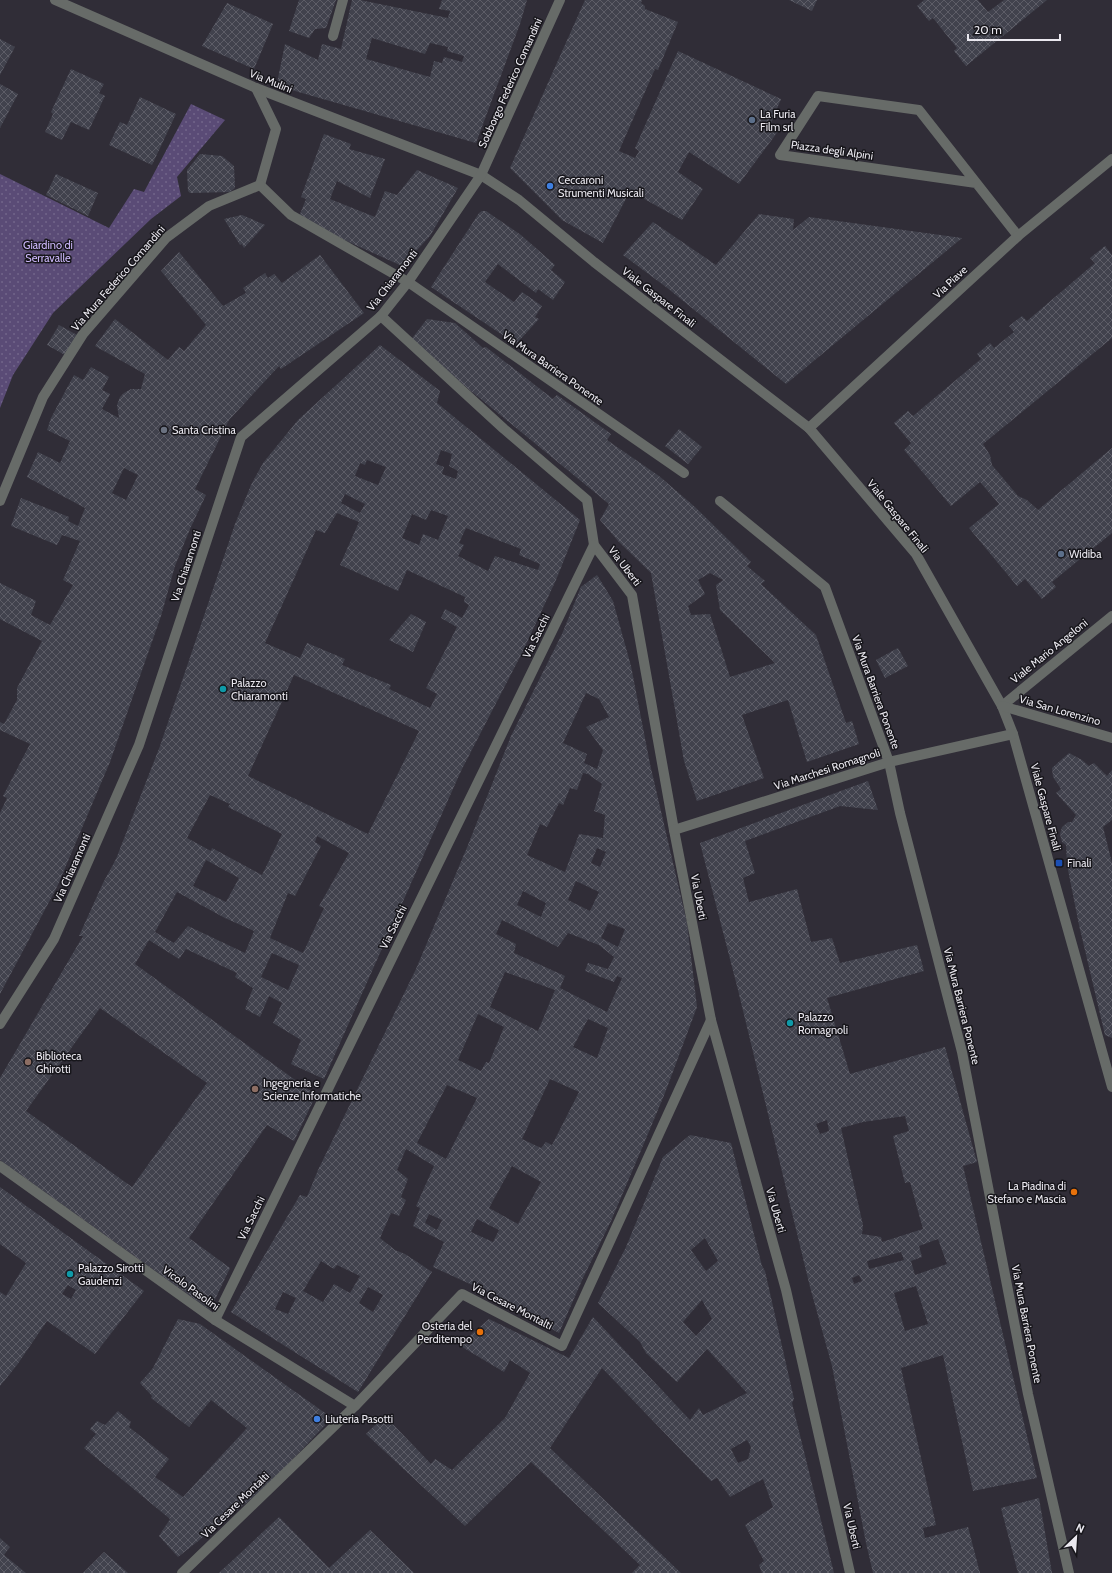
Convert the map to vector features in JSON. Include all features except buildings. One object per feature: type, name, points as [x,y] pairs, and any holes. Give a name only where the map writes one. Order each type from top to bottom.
[{"type":"street","name":"Via Mulini","points":[[55,0],[256,88],[481,175]]},
{"type":"street","points":[[333,36],[343,0]]},
{"type":"street","name":"Sobborgo Federico Comandini","points":[[481,175],[560,0]]},
{"type":"street","points":[[256,88],[276,128],[260,185],[291,215],[408,282]]},
{"type":"street","name":"Piazza degli Alpini","points":[[976,183],[780,155],[818,96],[919,110],[1018,236]]},
{"type":"street","name":"Via Piave","points":[[809,428],[1018,236],[1112,159]]},
{"type":"street","name":"Via Chiaramonti","points":[[0,1024],[54,939],[139,745],[242,437],[381,316],[408,282],[481,175]]},
{"type":"street","name":"Viale Gaspare Finali","points":[[481,175],[519,200],[594,262],[809,428],[916,554],[1002,706],[1013,734],[1112,1087]]},
{"type":"street","name":"Via Mura Federico Comandini","points":[[0,501],[43,397],[83,334],[166,238],[209,206],[260,185]]},
{"type":"street","name":"Via Mura Barriera Ponente","points":[[408,282],[684,473]]},
{"type":"street","name":"Via Uberti","points":[[381,316],[504,429],[587,500],[594,545],[632,595],[674,830],[711,1020],[786,1290],[850,1573]]},
{"type":"street","name":"Via Mura Barriera Ponente","points":[[720,501],[825,587],[889,762],[900,813],[962,1052],[1028,1394],[1069,1573]]},
{"type":"street","name":"Via Sacchi","points":[[215,1320],[594,545]]},
{"type":"street","name":"Viale Mario Angeloni","points":[[1002,706],[1112,616]]},
{"type":"street","name":"Via San Lorenzino","points":[[1002,706],[1112,738]]},
{"type":"street","name":"Via Marchesi Romagnoli","points":[[674,830],[889,762],[1013,734]]},
{"type":"street","name":"Via Cesare Montalti","points":[[182,1573],[355,1406],[462,1294],[562,1346],[711,1020]]},
{"type":"street","name":"Vicolo Pasolini","points":[[0,1166],[215,1320],[355,1406]]},
{"type":"green space","name":"Giardino di Serravalle","points":[[191,104],[225,120],[177,177],[181,196],[151,219],[53,313],[13,375],[0,408],[0,174],[109,228],[134,189],[144,192]]},
{"type":"place","name":"La Furia Film srl","points":[[752,120]]},
{"type":"place","name":"Ceccaroni Strumenti Musicali","points":[[550,186]]},
{"type":"place","name":"Santa Cristina","points":[[164,430]]},
{"type":"place","name":"Widiba","points":[[1061,554]]},
{"type":"place","name":"Palazzo Chiaramonti","points":[[223,689]]},
{"type":"place","name":"Finali","points":[[1059,863]]},
{"type":"place","name":"Palazzo Romagnoli","points":[[790,1023]]},
{"type":"place","name":"Biblioteca Ghirotti","points":[[28,1062]]},
{"type":"place","name":"Ingegneria e Scienze Informatiche","points":[[255,1089]]},
{"type":"place","name":"La Piadina di Stefano e Mascia","points":[[1074,1192]]},
{"type":"place","name":"Palazzo Sirotti Gaudenzi","points":[[70,1274]]},
{"type":"place","name":"Osteria del Perditempo","points":[[480,1332]]},
{"type":"place","name":"Liuteria Pasotti","points":[[317,1419]]}]
